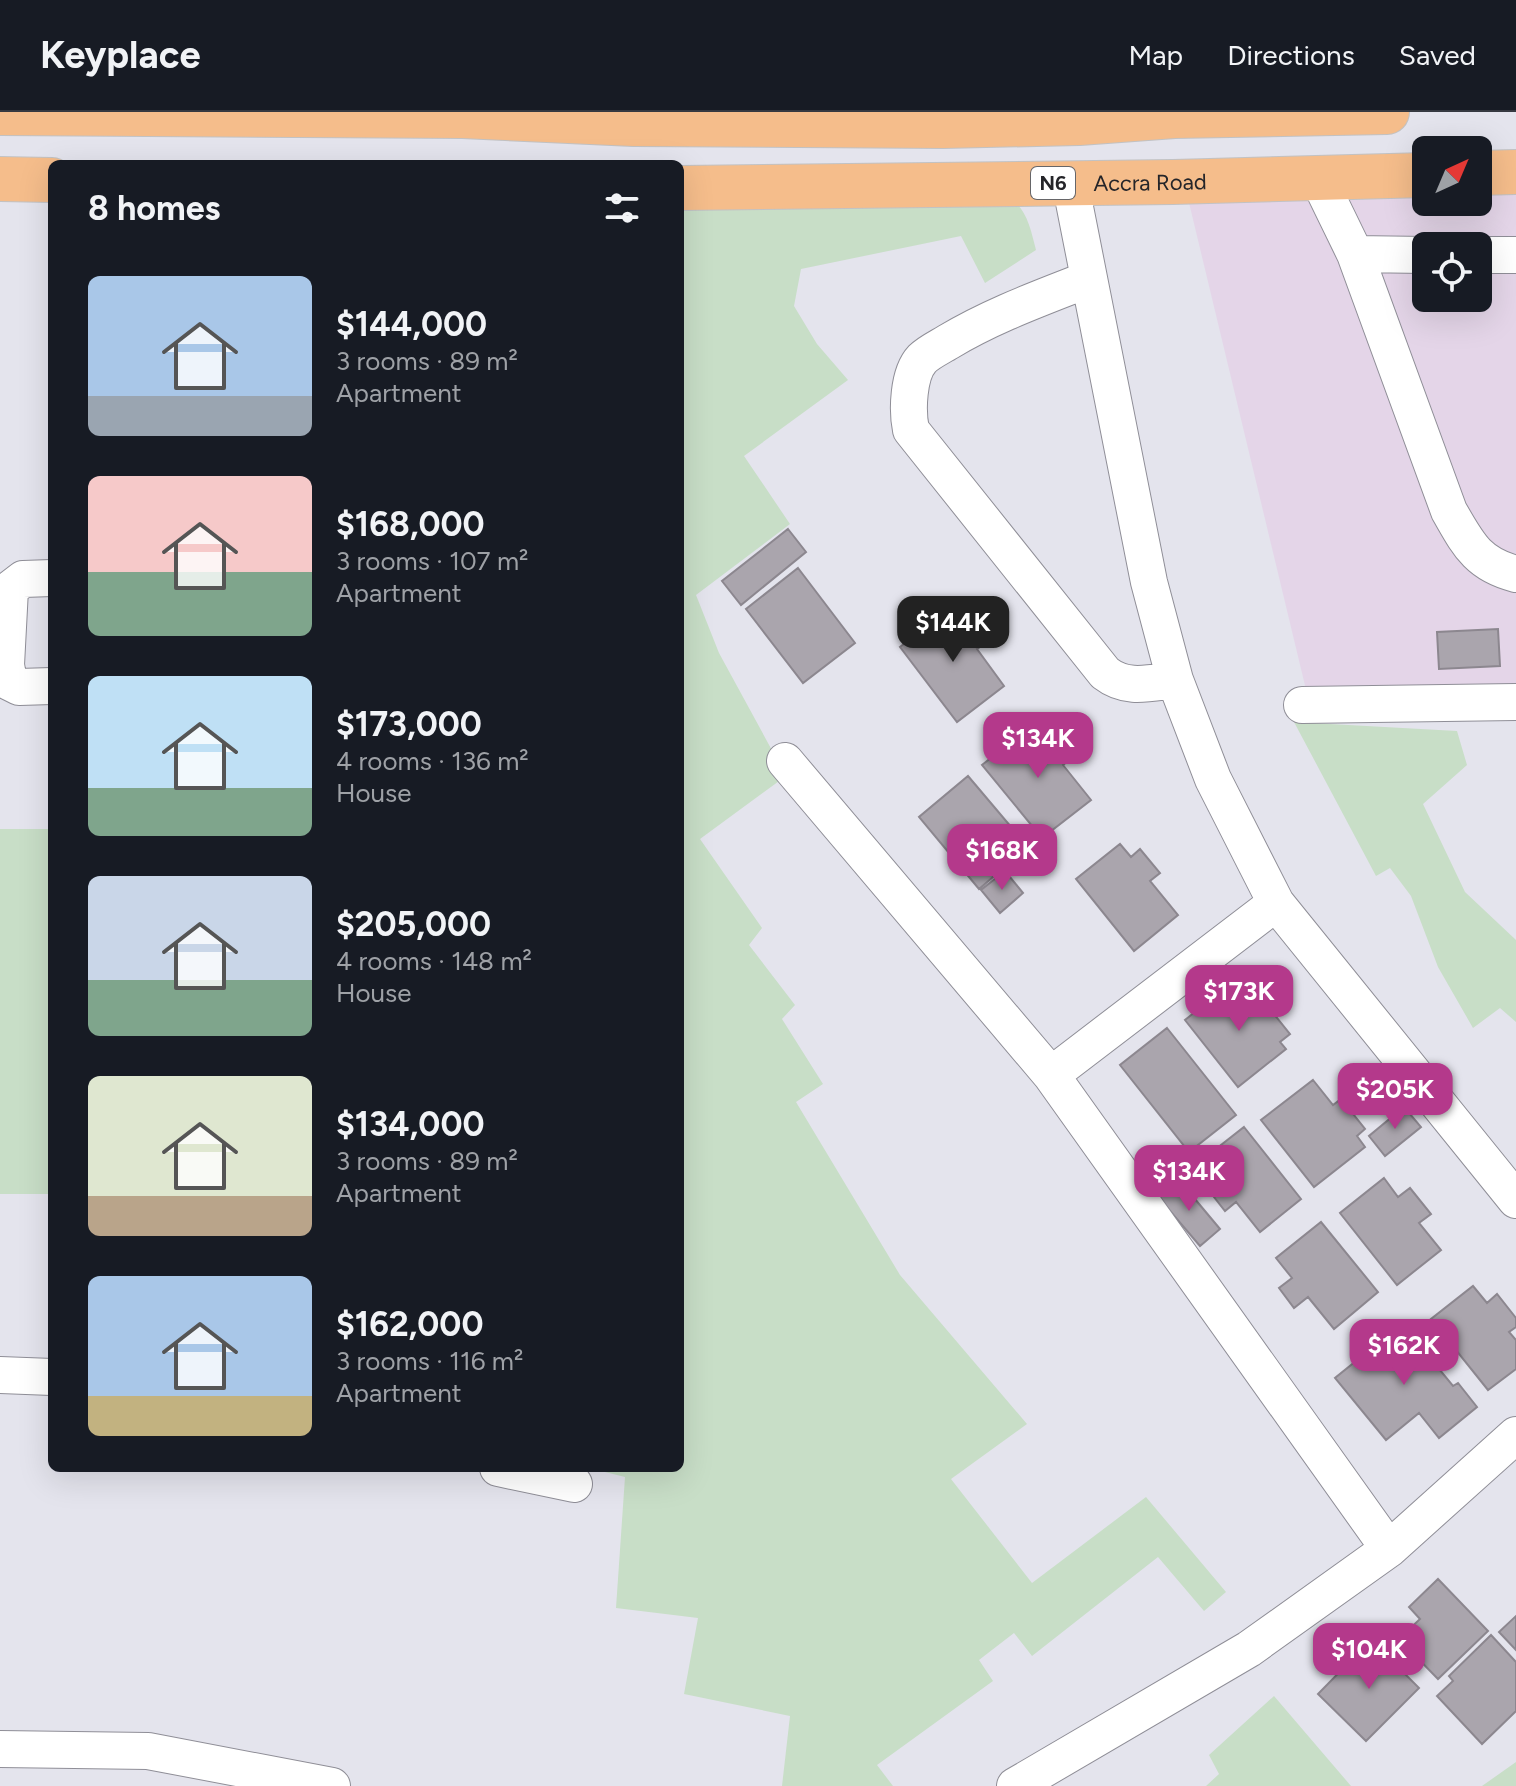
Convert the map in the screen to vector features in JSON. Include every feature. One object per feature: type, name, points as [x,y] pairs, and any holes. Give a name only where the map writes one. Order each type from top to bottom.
[{"type":"highway","points":[[0,113],[463,116],[634,124],[1387,112]]},
{"type":"highway","points":[[1492,173],[1516,172]]},
{"type":"highway","name":"Accra Road","points":[[684,188],[1412,175]]},
{"type":"highway","points":[[0,179],[48,180]]},
{"type":"street","points":[[1318,178],[1355,254],[1449,511],[1468,545],[1481,558],[1498,569],[1516,574]]},
{"type":"street","points":[[1070,182],[1149,582],[1175,680],[1213,779],[1276,903],[1516,1200]]},
{"type":"street","points":[[1355,254],[1412,255]]},
{"type":"street","points":[[1492,255],[1516,255]]},
{"type":"street","points":[[1089,279],[1005,312],[965,332],[921,360],[912,383],[909,421],[911,430],[1105,673],[1118,683],[1134,685],[1175,680]]},
{"type":"street","points":[[48,578],[23,579],[10,589],[6,665],[9,682],[19,687],[48,686]]},
{"type":"street","points":[[1302,705],[1516,702]]},
{"type":"street","points":[[785,761],[1051,1075],[1389,1549]]},
{"type":"street","points":[[1051,1075],[1276,903]]},
{"type":"street","points":[[0,1375],[48,1377]]},
{"type":"street","points":[[1015,1786],[1249,1649],[1389,1549],[1516,1435]]},
{"type":"street","points":[[517,1472],[574,1484]]},
{"type":"street","points":[[0,1749],[148,1751],[332,1786]]},
{"type":"street","points":[[148,1751],[167,1786]]},
{"type":"shaded area","points":[[1516,183],[1516,686],[1308,698],[1185,186],[1412,184],[1412,216],[1492,216],[1492,184]]},
{"type":"green space","points":[[684,198],[1013,200],[1028,223],[1036,250],[985,283],[961,236],[801,269],[794,306],[817,344],[848,380],[744,456],[790,524],[696,595],[719,653],[786,776],[700,839],[762,928],[749,945],[795,1005],[782,1019],[823,1084],[796,1102],[900,1275],[1027,1424],[951,1479],[1032,1583],[1146,1497],[1226,1592],[1204,1611],[1158,1557],[1032,1656],[1014,1633],[979,1660],[993,1681],[877,1765],[893,1786],[782,1786],[790,1716],[684,1694],[698,1618],[616,1608],[625,1477],[605,1472],[684,1472]]},
{"type":"green space","points":[[1294,722],[1457,731],[1467,765],[1423,804],[1465,892],[1516,940],[1516,1022],[1500,1008],[1473,1028],[1438,967],[1411,896],[1390,868],[1376,876]]},
{"type":"green space","points":[[0,829],[48,829],[48,1194],[0,1194]]},
{"type":"green space","points":[[1274,1696],[1351,1786],[1206,1786],[1219,1774],[1209,1755]]},
{"type":"green space","points":[[1516,1762],[1516,1786],[1482,1786]]},
{"type":"building","points":[[788,529],[806,552],[741,605],[722,581]]},
{"type":"building","points":[[798,568],[855,643],[803,683],[746,609]]},
{"type":"building","points":[[947,611],[955,621],[964,615],[986,643],[977,649],[1004,686],[957,722],[900,647]]},
{"type":"building","points":[[1498,629],[1500,666],[1439,669],[1437,632]]},
{"type":"building","points":[[1031,726],[1043,740],[1053,732],[1073,757],[1063,765],[1091,800],[1042,838],[982,765]]},
{"type":"building","points":[[968,776],[1028,847],[979,889],[919,817]]},
{"type":"building","points":[[1120,844],[1131,857],[1140,849],[1160,873],[1150,881],[1178,915],[1134,951],[1076,879]]},
{"type":"building","points":[[1005,871],[1023,893],[1000,913],[981,890]]},
{"type":"building","points":[[1235,980],[1257,1009],[1265,1003],[1290,1034],[1280,1042],[1286,1049],[1238,1087],[1185,1020]]},
{"type":"building","points":[[1167,1028],[1236,1115],[1189,1152],[1120,1065]]},
{"type":"building","points":[[1313,1080],[1333,1105],[1341,1099],[1365,1129],[1357,1136],[1365,1147],[1314,1187],[1261,1120]]},
{"type":"building","points":[[1404,1107],[1421,1127],[1385,1156],[1369,1136]]},
{"type":"building","points":[[1244,1127],[1301,1199],[1260,1232],[1236,1202],[1225,1211],[1203,1183],[1213,1175],[1202,1160]]},
{"type":"building","points":[[1384,1178],[1398,1197],[1410,1188],[1431,1214],[1419,1223],[1441,1250],[1397,1285],[1340,1213]]},
{"type":"building","points":[[1179,1180],[1220,1229],[1200,1246],[1158,1197]]},
{"type":"building","points":[[1321,1222],[1378,1292],[1334,1329],[1308,1297],[1294,1308],[1279,1288],[1292,1278],[1276,1258]]},
{"type":"building","points":[[1473,1286],[1487,1303],[1497,1294],[1516,1318],[1516,1327],[1509,1332],[1516,1340],[1516,1369],[1488,1390],[1431,1319]]},
{"type":"building","points":[[1402,1324],[1453,1386],[1458,1383],[1477,1407],[1439,1438],[1419,1413],[1386,1440],[1335,1378]]},
{"type":"building","points":[[1438,1579],[1488,1631],[1438,1679],[1399,1639],[1420,1619],[1409,1607]]},
{"type":"building","points":[[1516,1616],[1516,1650],[1499,1632]]},
{"type":"building","points":[[1491,1635],[1516,1662],[1516,1711],[1482,1744],[1437,1696],[1453,1681],[1449,1676]]},
{"type":"building","points":[[1371,1640],[1419,1688],[1366,1741],[1318,1694]]}]
